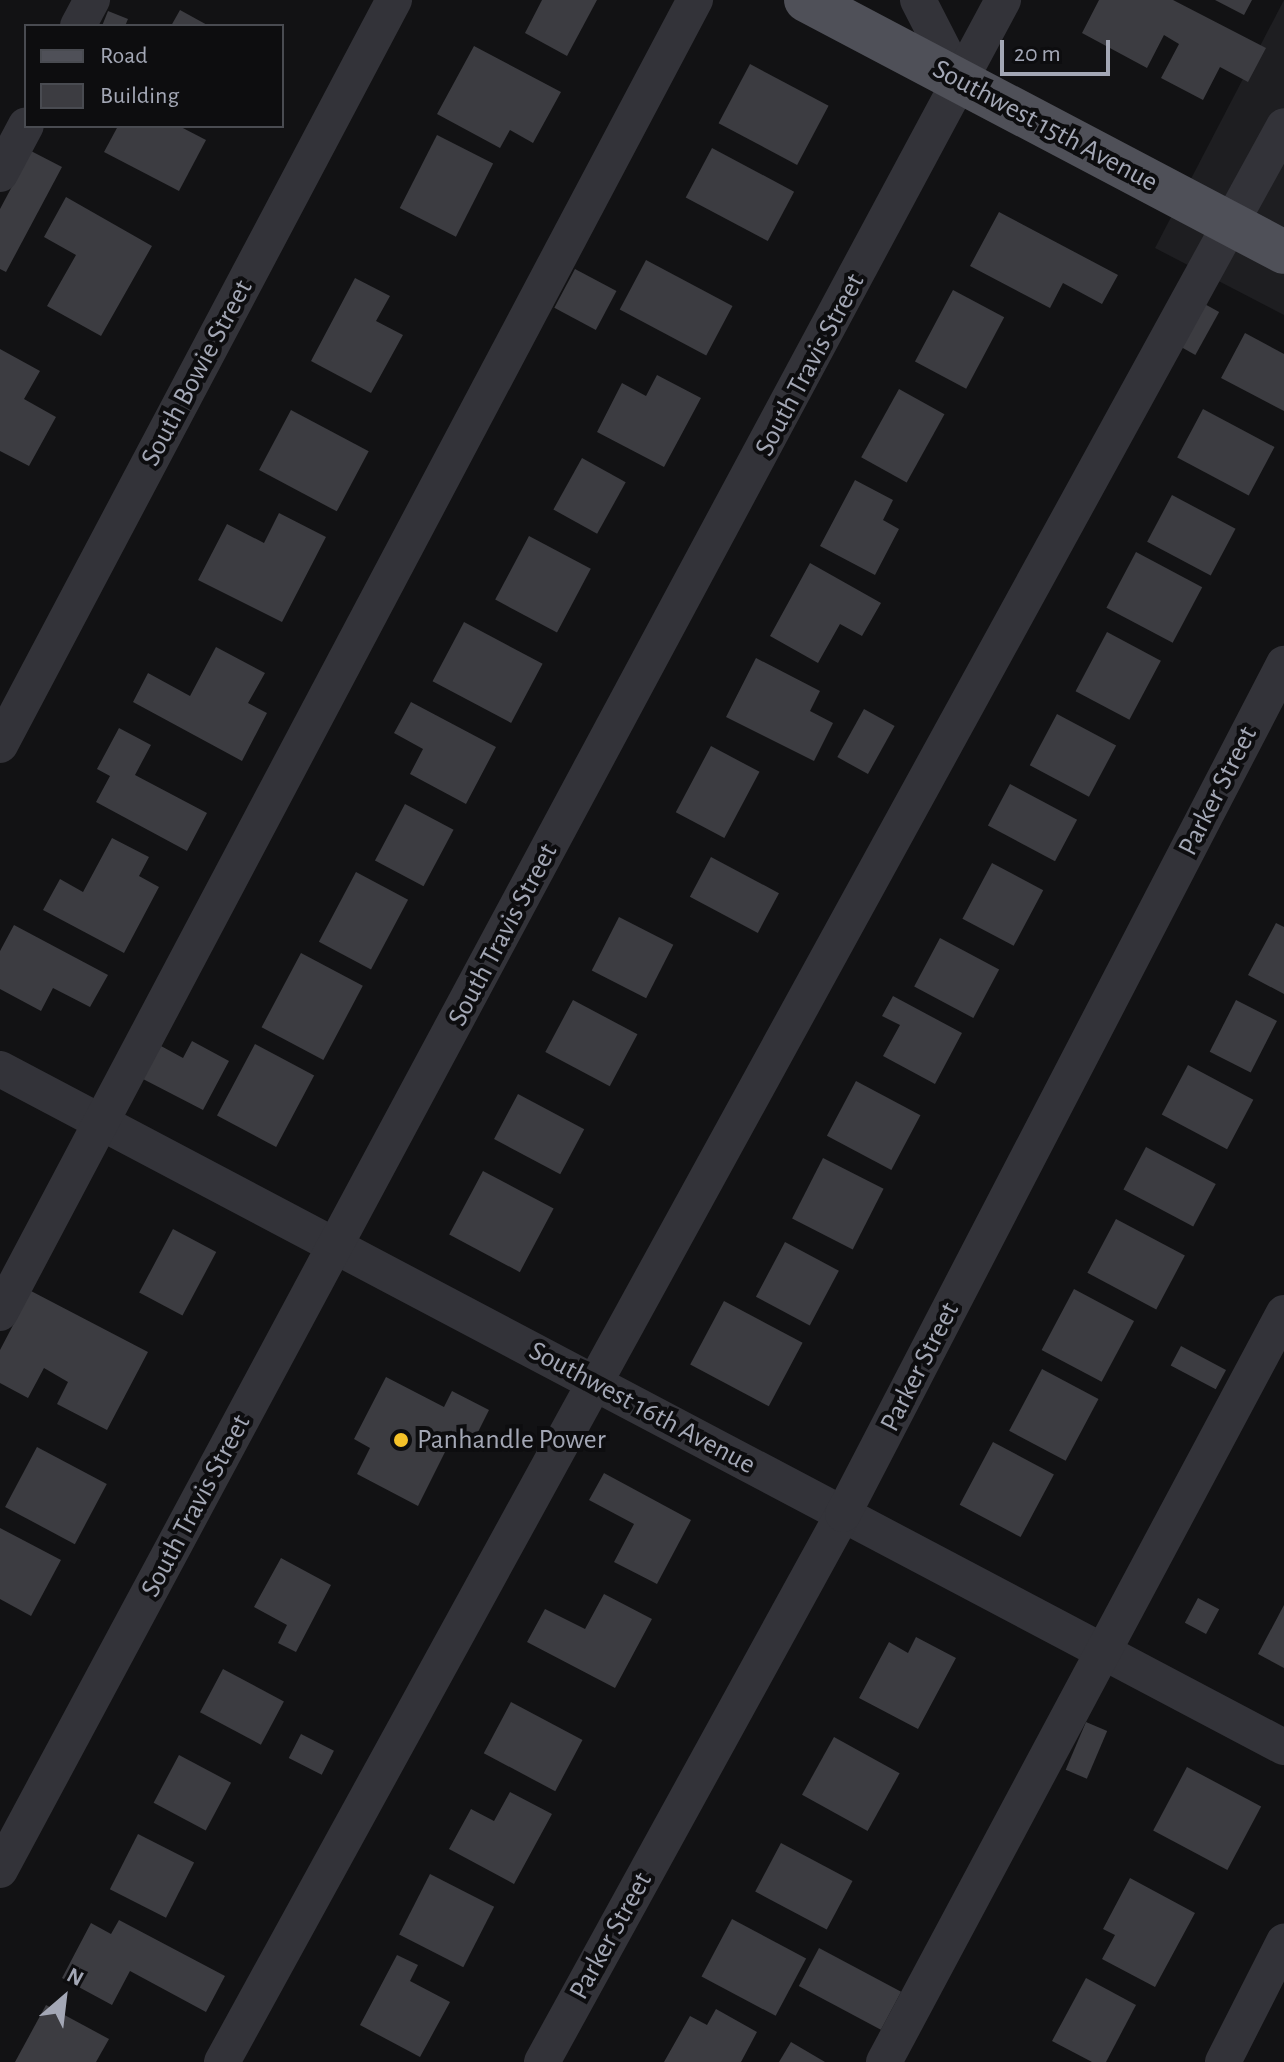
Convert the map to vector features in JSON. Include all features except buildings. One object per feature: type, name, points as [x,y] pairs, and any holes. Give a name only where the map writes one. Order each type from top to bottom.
[{"type":"main road","name":"Southwest 15th Avenue","points":[[806,0],[1284,252]]},
{"type":"street","points":[[79,24],[92,0]]},
{"type":"street","name":"South Bowie Street","points":[[0,745],[394,0]]},
{"type":"street","points":[[0,1313],[695,0]]},
{"type":"street","points":[[918,0],[960,82]]},
{"type":"street","points":[[948,0],[960,82]]},
{"type":"street","name":"South Travis Street","points":[[0,1870],[1003,0]]},
{"type":"street","points":[[222,2062],[597,1384],[1284,126]]},
{"type":"street","points":[[0,174],[24,128]]},
{"type":"street","name":"Parker Street","points":[[542,2062],[843,1514],[1284,664]]},
{"type":"street","name":"Southwest 16th Avenue","points":[[0,1069],[1284,1747]]},
{"type":"street","points":[[884,2062],[1284,1313]]},
{"type":"street","points":[[1223,2062],[1284,1942]]},
{"type":"shaded area","points":[[1284,0],[1284,315],[1155,248]]},
{"type":"place","name":"Panhandle Power","points":[[401,1440]]}]
